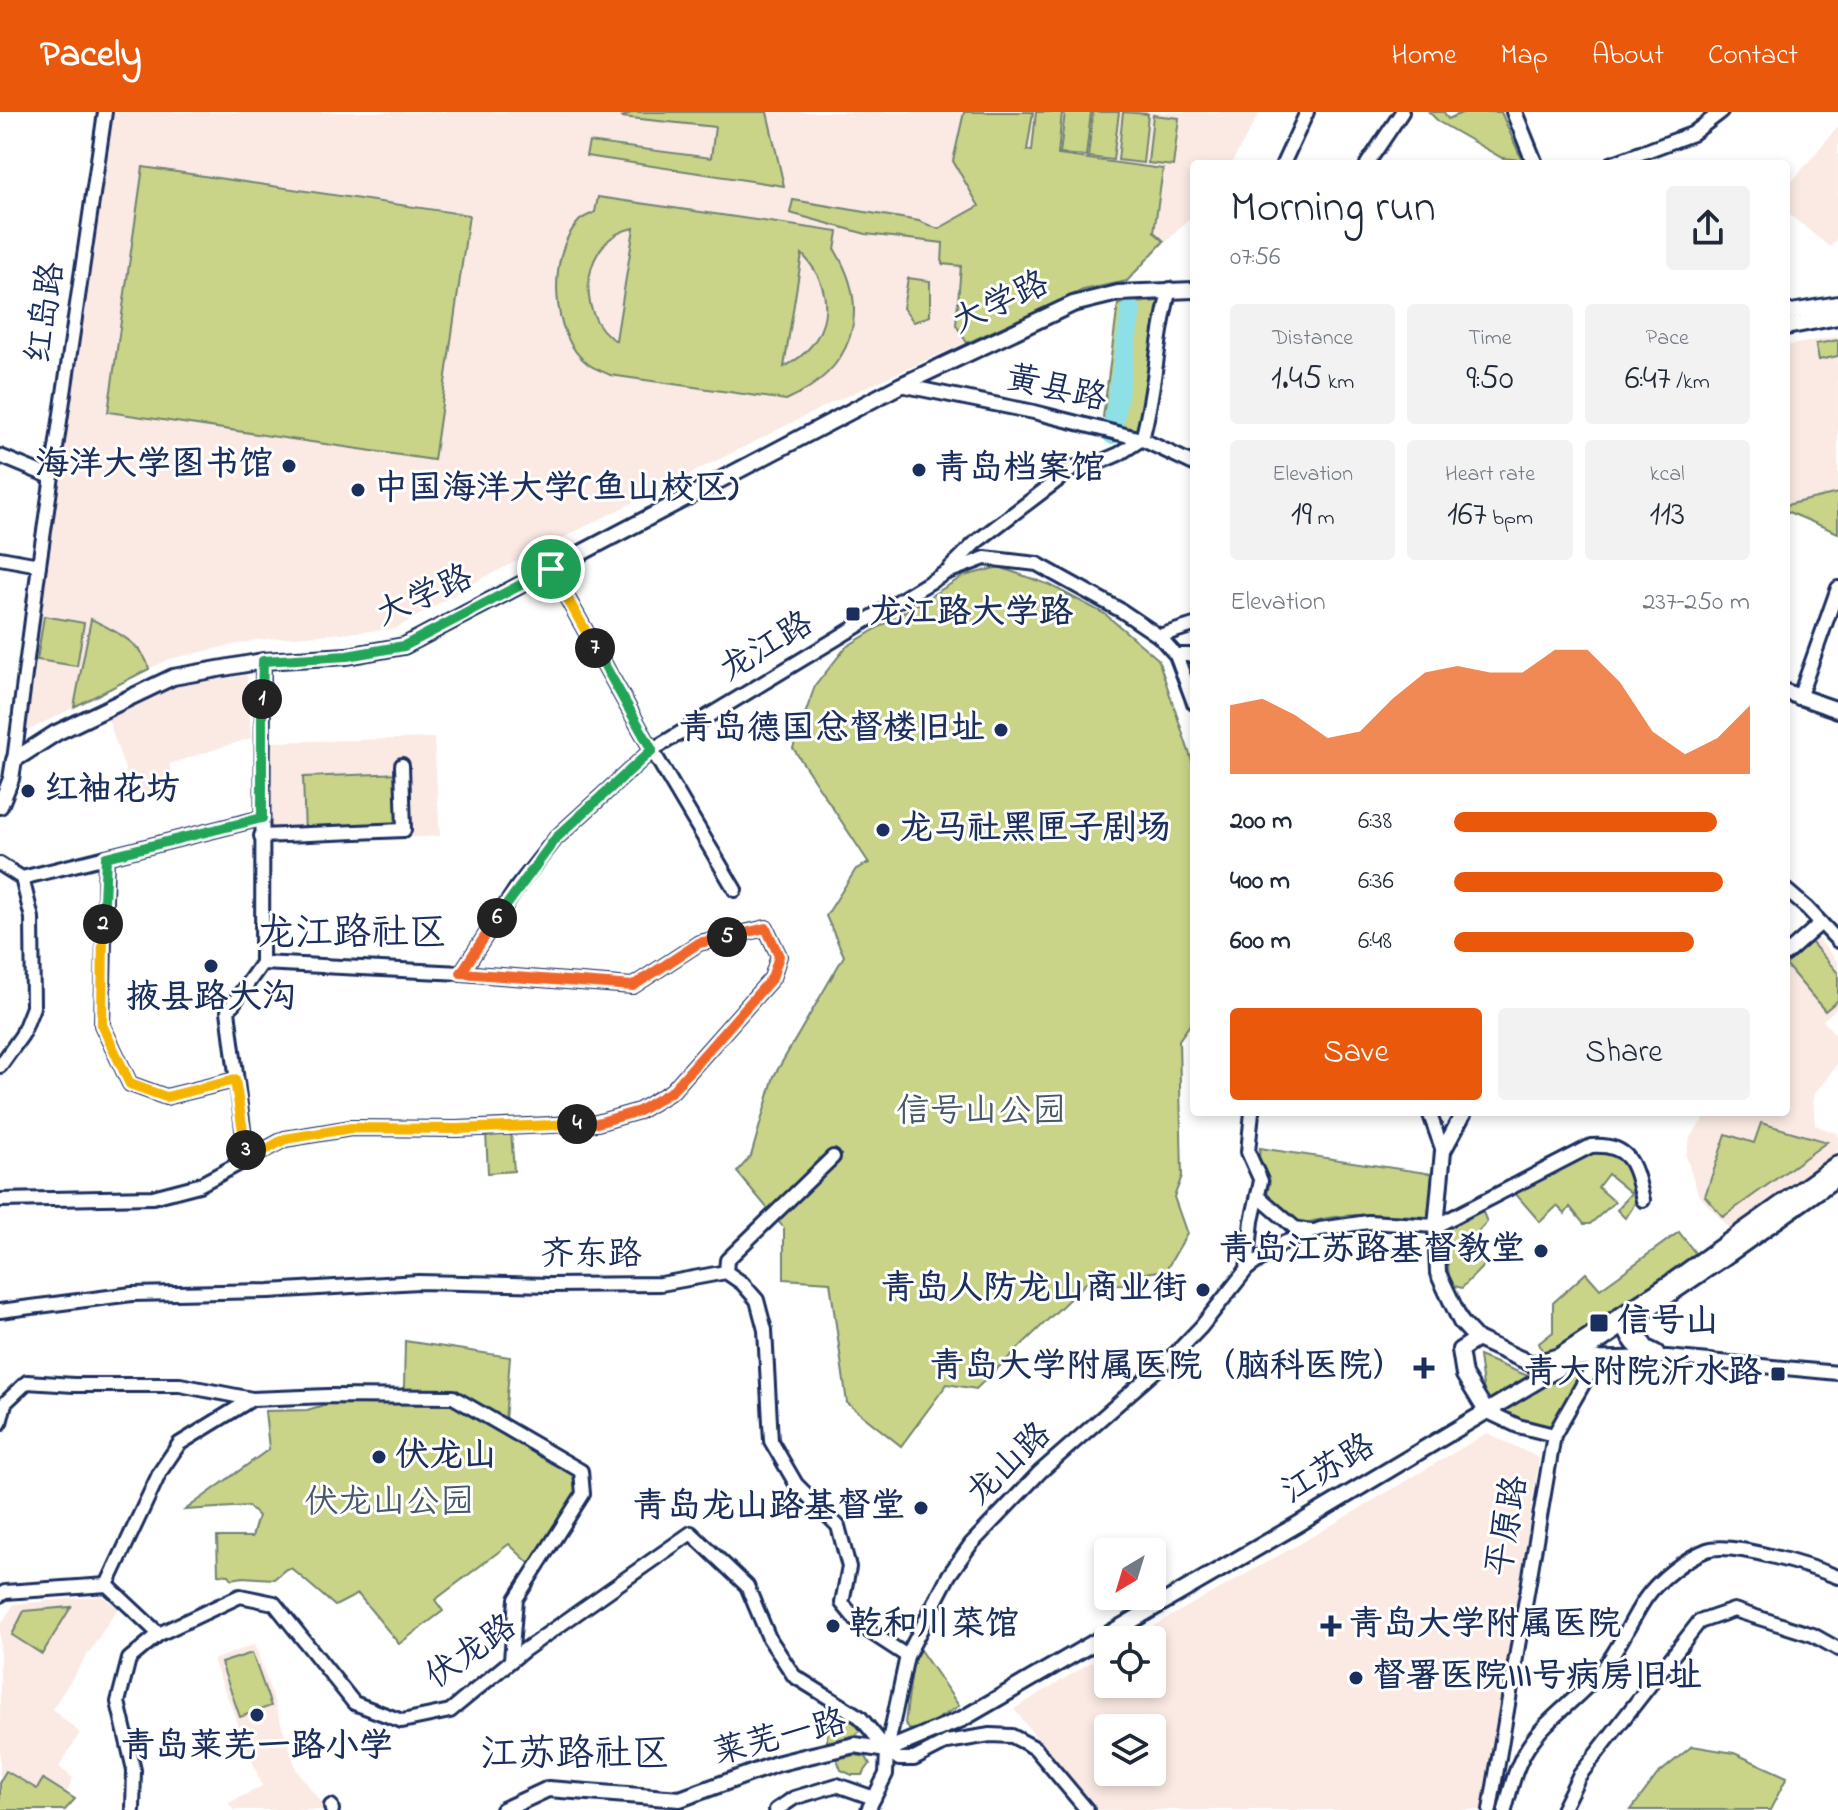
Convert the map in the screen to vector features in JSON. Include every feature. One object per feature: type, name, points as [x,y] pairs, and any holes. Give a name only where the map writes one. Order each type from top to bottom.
[{"type":"main road","points":[[1514,112],[1533,160]]},
{"type":"main road","name":"大学路","points":[[14,760],[56,733],[173,677],[263,661],[347,656],[404,646],[901,385],[1073,304],[1118,293],[1190,290]]},
{"type":"main road","points":[[1790,312],[1838,304]]},
{"type":"main road","points":[[1790,326],[1838,317]]},
{"type":"main road","points":[[1792,695],[1838,710]]},
{"type":"main road","points":[[0,806],[11,779],[14,760]]},
{"type":"main road","points":[[1462,1116],[1443,1151],[1436,1226],[1438,1273],[1461,1322],[1477,1339],[1532,1364],[1535,1375],[1529,1385]]},
{"type":"main road","name":"江苏路","points":[[887,1750],[962,1719],[1574,1359],[1624,1325],[1635,1311],[1671,1282],[1838,1163]]},
{"type":"main road","name":"江苏路","points":[[1532,1364],[1559,1356],[1635,1311],[1838,1177]]},
{"type":"main road","points":[[1461,1322],[1460,1350],[1464,1375],[1486,1411]]},
{"type":"main road","points":[[1460,1350],[1477,1339]]},
{"type":"main road","name":"莱芜一路","points":[[503,1810],[523,1806],[548,1789],[680,1799],[776,1764],[808,1756],[855,1745],[887,1750]]},
{"type":"street","name":"红岛路","points":[[14,760],[51,477],[105,112]]},
{"type":"street","points":[[1285,160],[1307,112]]},
{"type":"street","points":[[1370,160],[1402,112]]},
{"type":"street","points":[[1622,160],[1692,134],[1706,116],[1721,112]]},
{"type":"street","points":[[945,573],[976,542],[1075,467],[1098,463],[1142,439],[1170,289]]},
{"type":"street","name":"黄县路","points":[[901,385],[1142,439],[1190,462]]},
{"type":"street","points":[[0,456],[51,477]]},
{"type":"street","points":[[0,558],[39,565]]},
{"type":"street","name":"龙江路","points":[[461,973],[518,886],[556,838],[652,750],[945,573],[985,558],[1037,564],[1122,611],[1159,636],[1176,655]]},
{"type":"street","points":[[551,569],[735,890]]},
{"type":"street","points":[[1792,695],[1838,588]]},
{"type":"street","points":[[1159,636],[1190,626]]},
{"type":"street","points":[[1190,655],[1176,655],[1190,692]]},
{"type":"street","points":[[247,1160],[228,1011],[262,963],[263,661]]},
{"type":"street","points":[[261,836],[404,830],[402,765]]},
{"type":"street","points":[[22,878],[262,818]]},
{"type":"street","points":[[106,857],[102,1025],[130,1084],[166,1097],[235,1080]]},
{"type":"street","points":[[0,864],[22,878],[32,918],[33,1007],[22,1035],[0,1066]]},
{"type":"street","points":[[1790,894],[1838,941]]},
{"type":"street","points":[[1790,950],[1821,923]]},
{"type":"street","points":[[0,1200],[153,1197],[199,1185],[285,1139],[351,1128],[457,1129],[597,1123],[639,1111],[672,1091],[772,978],[779,956],[766,928],[699,943],[633,986],[262,963]]},
{"type":"street","name":"龙山路","points":[[1247,1269],[1261,1181],[1248,1152],[1252,1116]]},
{"type":"street","points":[[1430,1116],[1443,1151]]},
{"type":"street","points":[[1436,1226],[1591,1146],[1606,1145],[1624,1152],[1636,1168],[1643,1200]]},
{"type":"street","points":[[833,1157],[727,1260],[726,1272],[742,1283],[757,1300],[765,1330],[771,1441],[796,1484],[838,1526],[849,1567],[842,1603],[861,1626],[907,1656]]},
{"type":"street","points":[[1258,1196],[1295,1228],[1311,1231]]},
{"type":"street","name":"龙山路","points":[[887,1750],[907,1656],[949,1575],[977,1536],[1040,1472],[1177,1352],[1247,1269],[1283,1243],[1311,1231],[1368,1222],[1436,1226]]},
{"type":"street","name":"齐东路","points":[[0,1311],[132,1294],[269,1291],[418,1282],[661,1284],[726,1272]]},
{"type":"street","points":[[1635,1311],[1636,1331],[1647,1347],[1667,1357]]},
{"type":"street","points":[[1624,1325],[1626,1334],[1646,1354],[1838,1373]]},
{"type":"street","points":[[1532,1364],[1574,1359],[1667,1357]]},
{"type":"street","name":"平原路","points":[[1490,1810],[1554,1435],[1598,1358]]},
{"type":"street","points":[[0,1423],[5,1403],[27,1382],[180,1385],[252,1399],[453,1397],[581,1471],[583,1494],[516,1599],[511,1660]]},
{"type":"street","points":[[107,1585],[160,1472],[179,1444],[252,1399]]},
{"type":"street","points":[[1486,1411],[1518,1426],[1554,1435]]},
{"type":"street","name":"伏龙路","points":[[133,1810],[134,1770],[118,1702],[129,1659],[159,1634],[240,1596],[274,1603],[354,1703],[402,1721],[450,1711],[511,1660],[691,1533],[747,1586],[769,1638],[794,1676],[860,1717],[887,1750]]},
{"type":"street","points":[[1505,1810],[1513,1775],[1528,1745],[1597,1676],[1647,1596],[1680,1566],[1710,1549],[1742,1550],[1838,1577]]},
{"type":"street","points":[[0,1595],[5,1592],[107,1585],[159,1634]]},
{"type":"street","points":[[1562,1810],[1579,1776],[1699,1622],[1734,1610],[1813,1635],[1838,1649]]},
{"type":"street","points":[[887,1750],[899,1759],[914,1759],[947,1742],[990,1735],[1012,1736],[1035,1748],[1087,1810]]},
{"type":"street","points":[[776,1810],[794,1798],[837,1785],[871,1804],[886,1774],[887,1750]]},
{"type":"shaded area","name":"中国海洋大学(鱼山校区)","points":[[111,112],[1260,112],[1233,160],[1190,160],[1190,218],[1127,281],[1083,290],[833,402],[483,578],[395,629],[256,640],[169,659],[23,733]]},
{"type":"shaded area","points":[[1838,126],[1838,237],[1830,247],[1790,215],[1790,184]]},
{"type":"shaded area","points":[[1838,336],[1838,494],[1790,504],[1790,345]]},
{"type":"shaded area","points":[[247,675],[251,738],[169,764],[176,786],[134,796],[107,716],[171,687]]},
{"type":"shaded area","points":[[434,738],[440,836],[267,844],[269,742]]},
{"type":"shaded area","points":[[1811,931],[1838,962],[1838,1007],[1823,1020],[1838,1038],[1838,1063],[1813,1096],[1815,1125],[1838,1134],[1838,1151],[1731,1230],[1698,1194],[1686,1156],[1690,1137],[1706,1116],[1790,1116],[1790,949]]},
{"type":"shaded area","name":"青岛大学附属医院","points":[[1487,1433],[1539,1458],[1484,1810],[1093,1810],[1014,1709],[1094,1660],[1094,1698],[1166,1698],[1166,1626],[1153,1626]]},
{"type":"shaded area","points":[[102,1596],[118,1608],[52,1709],[80,1733],[59,1767],[73,1778],[61,1806],[0,1810],[0,1625],[14,1604]]},
{"type":"shaded area","name":"青岛莱芜一路小学","points":[[255,1644],[297,1771],[327,1810],[233,1810],[229,1803],[262,1786],[213,1660]]},
{"type":"green space","points":[[634,112],[767,112],[784,186],[586,156],[589,142],[711,158],[715,127],[621,117]]},
{"type":"green space","points":[[964,112],[1033,112],[1027,150],[1032,151],[1036,112],[1062,112],[1058,155],[1163,169],[1154,232],[1164,241],[1127,281],[1083,290],[967,343],[956,325],[961,266],[942,264],[943,243],[866,234],[790,213],[793,200],[919,221],[938,229],[979,206],[953,161]]},
{"type":"green space","points":[[1065,112],[1091,112],[1086,156],[1060,154]]},
{"type":"green space","points":[[1093,112],[1119,112],[1113,160],[1088,157]]},
{"type":"green space","points":[[1123,112],[1148,114],[1143,163],[1118,160]]},
{"type":"green space","points":[[1429,112],[1444,112],[1448,119],[1464,112],[1501,112],[1522,160],[1502,158],[1439,122]]},
{"type":"green space","points":[[1153,115],[1179,118],[1173,166],[1148,163]]},
{"type":"green space","points":[[143,167],[469,215],[434,460],[108,412]]},
{"type":"green space","points":[[598,197],[838,232],[835,250],[847,273],[854,318],[850,338],[841,356],[809,388],[786,400],[610,375],[590,366],[575,351],[566,334],[557,294],[562,253],[569,235],[579,221],[595,212]],"holes":[[[634,228],[616,340],[616,341],[602,329],[593,314],[589,278],[594,260],[603,245],[617,234]],[[802,254],[821,284],[825,300],[824,316],[812,345],[784,367]]]},
{"type":"green space","points":[[908,278],[930,281],[930,316],[914,322],[903,308]]},
{"type":"green space","points":[[1160,301],[1140,435],[1103,417],[1118,304]]},
{"type":"green space","points":[[1838,340],[1838,356],[1819,360],[1816,344]]},
{"type":"green space","points":[[1838,493],[1838,533],[1790,513],[1790,504]]},
{"type":"green space","name":"信号山公园","points":[[999,567],[1050,585],[1105,614],[1158,659],[1190,755],[1190,1025],[1179,1040],[1182,1176],[1174,1197],[1187,1234],[1166,1270],[1146,1273],[1141,1286],[1087,1282],[976,1389],[947,1384],[901,1446],[847,1403],[830,1282],[784,1279],[784,1228],[737,1172],[751,1156],[774,1076],[844,956],[826,916],[856,869],[869,863],[793,748],[815,686],[846,647],[964,576]]},
{"type":"green space","points":[[44,616],[84,623],[77,666],[37,660]]},
{"type":"green space","points":[[91,619],[134,645],[149,669],[74,707]]},
{"type":"green space","points":[[402,773],[404,830],[305,834],[303,777]]},
{"type":"green space","points":[[1811,942],[1838,973],[1838,1000],[1825,1011],[1790,970],[1790,961]]},
{"type":"green space","points":[[1761,1123],[1827,1142],[1723,1217],[1705,1196],[1726,1134],[1754,1143]]},
{"type":"green space","points":[[511,1131],[514,1171],[488,1173],[486,1133]]},
{"type":"green space","points":[[1260,1148],[1433,1174],[1428,1217],[1347,1216],[1298,1225],[1266,1199],[1270,1181],[1259,1157]]},
{"type":"green space","points":[[1602,1151],[1623,1162],[1635,1178],[1636,1198],[1625,1218],[1617,1210],[1631,1193],[1608,1174],[1598,1187],[1615,1202],[1590,1224],[1584,1224],[1570,1207],[1565,1214],[1557,1206],[1540,1222],[1514,1192],[1588,1153]]},
{"type":"green space","points":[[1482,1210],[1487,1222],[1468,1242],[1488,1261],[1462,1288],[1450,1285],[1444,1231]]},
{"type":"green space","points":[[1679,1232],[1699,1258],[1569,1349],[1543,1354],[1539,1343],[1553,1332],[1553,1303],[1586,1273],[1600,1289]]},
{"type":"green space","name":"伏龙山公园","points":[[405,1341],[510,1357],[505,1421],[586,1480],[535,1569],[509,1544],[435,1600],[443,1611],[399,1644],[358,1594],[335,1606],[291,1568],[274,1579],[232,1579],[229,1575],[218,1574],[217,1537],[252,1537],[258,1516],[248,1506],[185,1510],[269,1449],[265,1411],[307,1410],[338,1401],[398,1398],[404,1386]]},
{"type":"green space","points":[[1479,1356],[1528,1376],[1485,1402]]},
{"type":"green space","points":[[1572,1364],[1587,1368],[1552,1430],[1495,1411]]},
{"type":"green space","points":[[71,1607],[42,1654],[12,1635],[24,1611]]},
{"type":"green space","points":[[920,1650],[959,1706],[917,1731],[909,1729],[905,1723],[913,1662]]},
{"type":"green space","points":[[252,1653],[271,1706],[240,1717],[221,1663]]},
{"type":"green space","points":[[837,1707],[862,1725],[862,1730],[855,1735],[827,1742],[828,1721]]},
{"type":"green space","points":[[1692,1746],[1734,1753],[1787,1777],[1770,1810],[1631,1810],[1657,1775]]},
{"type":"green space","points":[[855,1755],[866,1757],[870,1764],[862,1775],[841,1770],[837,1759]]},
{"type":"green space","points":[[6,1771],[37,1789],[43,1779],[75,1799],[65,1810],[0,1810],[0,1781]]},
{"type":"waterway","points":[[1112,434],[1131,310]]},
{"type":"place","name":"海洋大学图书馆","points":[[289,466]]},
{"type":"place","name":"青岛档案馆","points":[[919,470]]},
{"type":"place","name":"中国海洋大学(鱼山校区)","points":[[358,490]]},
{"type":"place","name":"龙江路大学路","points":[[853,614]]},
{"type":"place","name":"青岛德国总督楼旧址","points":[[1001,730]]},
{"type":"place","name":"红袖花坊","points":[[28,791]]},
{"type":"place","name":"龙马社黑匣子剧场","points":[[883,830]]},
{"type":"place","name":"掖县路大沟","points":[[211,966]]},
{"type":"place","name":"青岛江苏路基督教堂","points":[[1541,1251]]},
{"type":"place","name":"青岛人防龙山商业街","points":[[1203,1290]]},
{"type":"place","name":"信号山","points":[[1599,1323]]},
{"type":"place","name":"青岛大学附属医院（脑科医院）","points":[[1424,1368]]},
{"type":"place","name":"青大附院沂水路","points":[[1778,1374]]},
{"type":"place","name":"伏龙山","points":[[379,1457]]},
{"type":"place","name":"青岛龙山路基督堂","points":[[921,1508]]},
{"type":"place","name":"乾和川菜馆","points":[[833,1626]]},
{"type":"place","name":"青岛大学附属医院","points":[[1331,1626]]},
{"type":"place","name":"督署医院III号病房旧址","points":[[1356,1678]]},
{"type":"place","name":"青岛莱芜一路小学","points":[[257,1715]]},
{"type":"district","name":"龙江路社区","points":[[352,935]]},
{"type":"district","name":"江苏路社区","points":[[575,1756]]},
{"type":"route","points":[[551,569],[652,750],[556,838],[518,886],[461,973],[633,986],[699,943],[766,928],[779,956],[772,978],[672,1091],[639,1111],[597,1123],[457,1129],[351,1128],[285,1139],[247,1160],[235,1080],[166,1097],[130,1084],[102,1025],[106,857],[262,818],[263,661],[347,656],[404,646],[551,569]]}]
